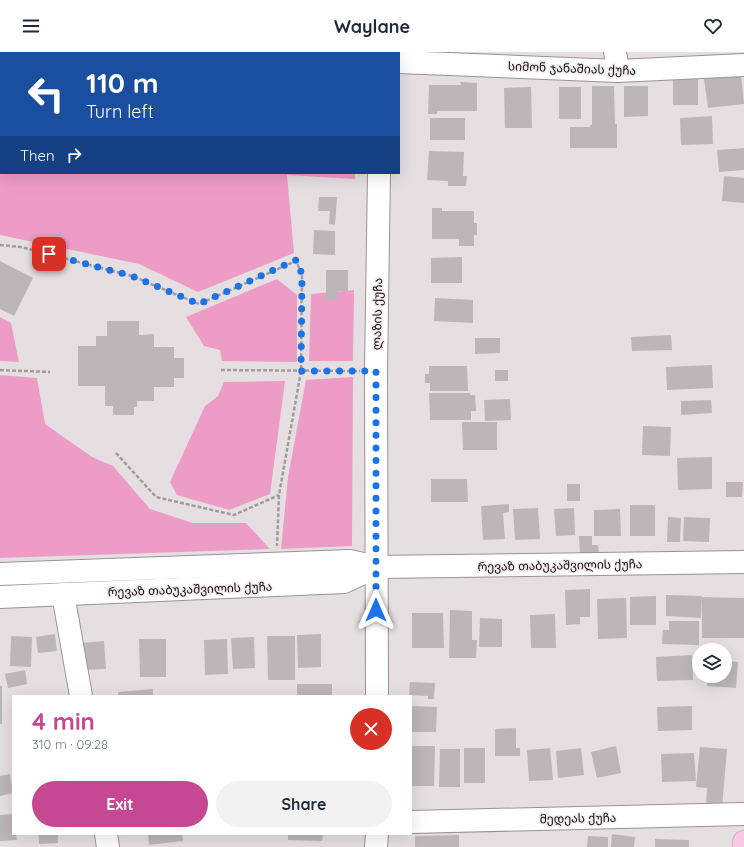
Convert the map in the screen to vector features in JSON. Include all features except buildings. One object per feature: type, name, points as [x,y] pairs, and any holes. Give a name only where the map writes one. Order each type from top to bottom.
[{"type":"main road","points":[[744,842],[744,847]]},
{"type":"street","name":"სიმონ ჯანაშიას ქუჩა","points":[[400,62],[617,62],[744,65]]},
{"type":"street","name":"ლაზის ქუჩა","points":[[377,695],[376,371],[379,174]]},
{"type":"street","name":"რევაზ თაბუკაშვილის ქუჩა","points":[[0,574],[350,561],[376,567],[744,562]]},
{"type":"street","name":"რევაზ თაბუკაშვილის ქუჩა","points":[[0,597],[344,582],[376,567]]},
{"type":"street","points":[[63,594],[81,695]]},
{"type":"street","name":"მედეას ქუჩა","points":[[412,822],[744,814]]},
{"type":"street","points":[[106,835],[108,847]]},
{"type":"street","points":[[376,835],[376,847]]},
{"type":"path","points":[[0,245],[21,247],[132,276],[199,304],[296,260],[302,274],[301,371],[279,495],[277,564]]},
{"type":"path","points":[[0,370],[50,372]]},
{"type":"path","points":[[222,370],[376,371]]},
{"type":"path","points":[[116,453],[156,497],[234,515],[279,495]]},
{"type":"shaded area","points":[[0,174],[355,174],[355,179],[287,175],[294,253],[198,292],[139,264],[0,235]]},
{"type":"shaded area","points":[[277,279],[297,295],[297,362],[222,361],[220,350],[204,346],[186,317]]},
{"type":"shaded area","points":[[354,290],[353,361],[309,361],[311,294]]},
{"type":"shaded area","points":[[0,317],[11,323],[19,362],[0,361]]},
{"type":"shaded area","points":[[0,375],[37,378],[45,424],[92,457],[113,466],[150,509],[193,523],[246,523],[270,549],[0,558]]},
{"type":"shaded area","points":[[353,377],[352,546],[281,549],[288,477],[306,380]]},
{"type":"shaded area","points":[[285,381],[270,494],[229,510],[177,495],[170,482],[205,406],[218,396],[224,382]]},
{"type":"route","points":[[49,254],[132,276],[199,304],[296,260],[302,274],[301,371],[376,371],[376,610]]}]
